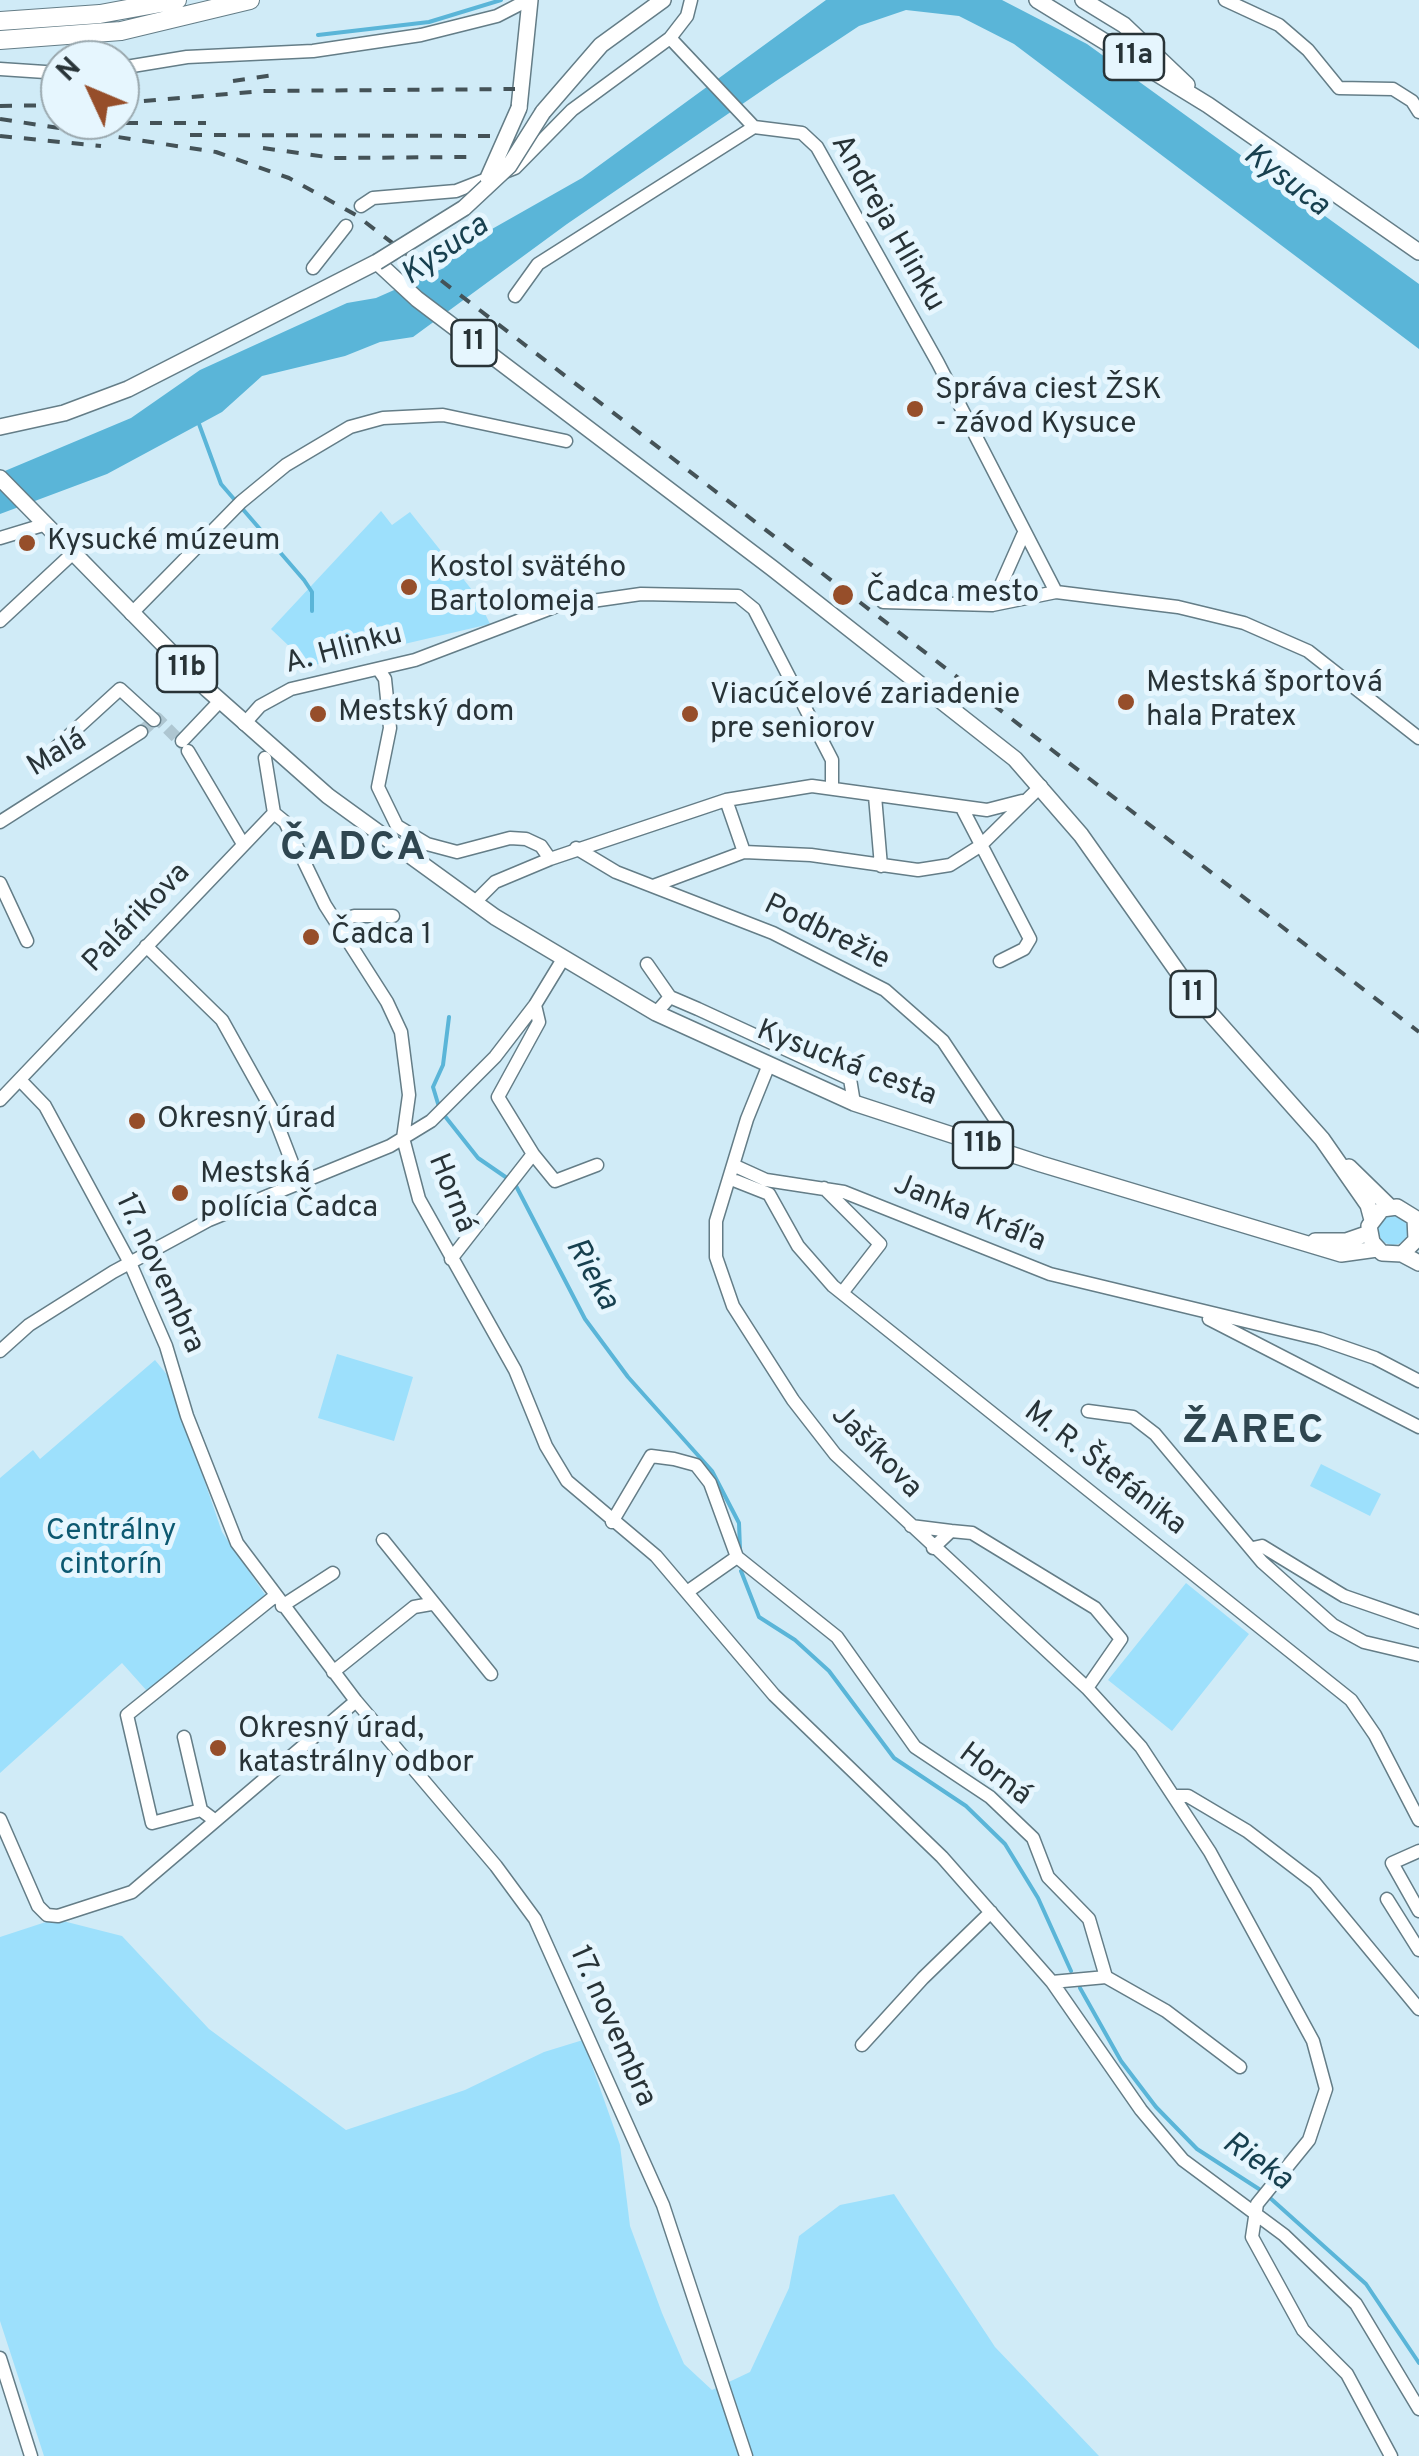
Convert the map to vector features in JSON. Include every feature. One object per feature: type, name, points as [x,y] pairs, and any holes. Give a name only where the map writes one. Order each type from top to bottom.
[{"type":"highway","points":[[0,21],[100,14],[177,0]]},
{"type":"highway","points":[[0,40],[120,31],[250,0]]},
{"type":"main road","points":[[478,194],[501,156],[519,108],[529,0]]},
{"type":"main road","points":[[0,427],[91,403],[163,372],[377,262],[448,220],[508,166],[580,65],[626,24],[664,0]]},
{"type":"main road","name":"11a","points":[[1037,0],[1208,105],[1419,252]]},
{"type":"main road","name":"11a","points":[[1083,0],[1124,25],[1208,105]]},
{"type":"main road","name":"11","points":[[377,262],[417,300],[982,730],[1041,786],[1081,835],[1194,995],[1322,1139],[1390,1207],[1404,1209],[1415,1218],[1418,1242],[1402,1254]]},
{"type":"main road","name":"11b","points":[[0,478],[244,724],[364,824],[474,903],[563,959]]},
{"type":"main road","name":"Kysucká cesta","points":[[563,959],[656,1013],[854,1103],[1341,1254],[1377,1249],[1402,1254],[1419,1263]]},
{"type":"main road","name":"11","points":[[1322,1139],[1368,1206],[1377,1249]]},
{"type":"main road","name":"Kysucká cesta","points":[[1297,1238],[1336,1242],[1370,1226],[1390,1207]]},
{"type":"street","points":[[140,65],[187,57],[313,51],[421,35],[497,16],[529,0]]},
{"type":"street","points":[[361,206],[373,198],[456,191],[515,168],[572,110],[656,44],[670,38],[687,16],[691,0]]},
{"type":"street","points":[[1225,0],[1279,25],[1308,50],[1339,88],[1393,89],[1412,101],[1419,112]]},
{"type":"street","points":[[515,296],[538,264],[750,124],[670,38]]},
{"type":"street","points":[[0,69],[40,71]]},
{"type":"street","name":"Andreja Hlinku","points":[[750,124],[802,133],[817,148],[938,364],[1023,535],[1056,592]]},
{"type":"street","points":[[313,268],[346,226]]},
{"type":"street","points":[[131,614],[240,502],[321,442],[383,418],[443,415],[566,440]]},
{"type":"street","points":[[0,538],[40,522]]},
{"type":"street","points":[[992,605],[1023,535]]},
{"type":"street","points":[[0,621],[72,554]]},
{"type":"street","points":[[883,602],[992,605],[1056,592],[1178,607],[1244,623],[1308,651],[1419,738]]},
{"type":"street","name":"A. Hlinku","points":[[244,724],[260,706],[291,688],[415,660],[527,614],[580,601],[642,594],[729,596],[742,598],[754,609],[832,760],[832,788]]},
{"type":"street","points":[[378,670],[384,679],[390,728],[378,787],[397,826],[428,844],[457,852],[510,838],[526,838],[542,846],[550,858]]},
{"type":"street","points":[[51,752],[120,689],[154,720]]},
{"type":"street","points":[[220,701],[185,746],[243,844]]},
{"type":"street","name":"Malá","points":[[0,822],[142,732]]},
{"type":"street","points":[[265,758],[280,818]]},
{"type":"street","points":[[474,903],[494,882],[576,848],[726,800],[799,786],[987,810],[1022,801]]},
{"type":"street","points":[[653,886],[744,852],[811,855],[918,870],[950,865],[980,846],[1041,786]]},
{"type":"street","points":[[874,796],[881,866]]},
{"type":"street","points":[[726,800],[744,852]]},
{"type":"street","points":[[962,808],[1030,939],[1024,949],[1000,961]]},
{"type":"street","name":"Palárikova","points":[[0,1100],[243,844],[280,818]]},
{"type":"street","name":"Horná","points":[[280,818],[336,923],[388,1002],[406,1049],[408,1095],[404,1138],[418,1199],[522,1382],[554,1463],[580,1495],[656,1556],[774,1695],[942,1856],[1052,1982],[1141,2110],[1183,2160],[1232,2200],[1256,2208],[1362,2310],[1419,2409]]},
{"type":"street","name":"Podbrežie","points":[[576,848],[616,872],[773,934],[885,990],[943,1041],[1004,1131]]},
{"type":"street","points":[[0,883],[27,940]]},
{"type":"street","points":[[336,923],[354,916],[393,916]]},
{"type":"street","points":[[146,946],[222,1020],[271,1108],[300,1186]]},
{"type":"street","points":[[0,1351],[29,1325],[130,1262],[210,1220],[300,1186],[404,1138],[430,1121],[456,1099],[535,1005],[563,959]]},
{"type":"street","points":[[646,964],[670,998],[850,1080],[854,1103]]},
{"type":"street","points":[[656,1013],[670,998]]},
{"type":"street","points":[[535,1005],[539,1022],[498,1097],[533,1154],[555,1181],[597,1164]]},
{"type":"street","name":"Jašíkova","points":[[768,1067],[716,1221],[714,1245],[733,1306],[793,1400],[835,1454],[1086,1688],[1141,1747],[1177,1796],[1313,2041],[1326,2089],[1309,2140],[1256,2208]]},
{"type":"street","name":"17. novembra","points":[[20,1080],[44,1106],[130,1262],[160,1328],[187,1416],[237,1544],[333,1672],[535,1919],[663,2205],[746,2456]]},
{"type":"street","points":[[450,1259],[533,1154]]},
{"type":"street","name":"Janka Kráľa","points":[[734,1165],[766,1180],[822,1186],[1050,1274],[1320,1339],[1375,1358],[1419,1382]]},
{"type":"street","name":"M. R. Štefánika","points":[[736,1181],[769,1194],[798,1246],[842,1293],[1351,1700],[1370,1726],[1419,1820]]},
{"type":"street","points":[[822,1186],[880,1244],[842,1293]]},
{"type":"street","name":"Janka Kráľa","points":[[1189,1309],[1419,1427]]},
{"type":"street","points":[[1088,1410],[1133,1418],[1154,1434],[1252,1548],[1334,1625],[1364,1642],[1419,1655]]},
{"type":"street","points":[[612,1522],[651,1456],[696,1465],[710,1483],[737,1557],[687,1592]]},
{"type":"street","points":[[911,1526],[972,1533],[1094,1608],[1120,1639],[1086,1688]]},
{"type":"street","points":[[933,1548],[951,1531]]},
{"type":"street","points":[[383,1540],[431,1604],[492,1674]]},
{"type":"street","points":[[1252,1548],[1262,1546],[1344,1596],[1419,1622]]},
{"type":"street","name":"Horná","points":[[737,1557],[837,1637],[915,1747],[990,1797],[1032,1838],[1048,1877],[1088,1920],[1106,1977]]},
{"type":"street","points":[[201,1810],[152,1823],[127,1715],[279,1601],[333,1572]]},
{"type":"street","points":[[333,1672],[414,1607],[431,1604]]},
{"type":"street","points":[[0,1818],[38,1906],[46,1914],[58,1916],[132,1892],[356,1700]]},
{"type":"street","points":[[184,1737],[201,1810],[213,1819]]},
{"type":"street","name":"Jašíkova","points":[[1177,1796],[1188,1796],[1246,1831],[1315,1883],[1419,2009]]},
{"type":"street","points":[[1419,1851],[1392,1863],[1419,1911]]},
{"type":"street","points":[[1388,1898],[1419,1950]]},
{"type":"street","points":[[862,2046],[922,1978],[991,1912]]},
{"type":"street","points":[[1052,1982],[1106,1977],[1166,2011],[1240,2068]]},
{"type":"street","points":[[1256,2208],[1252,2237],[1287,2303],[1302,2330],[1347,2374],[1392,2456]]},
{"type":"street","points":[[0,2358],[5,2391],[32,2456]]},
{"type":"green space","points":[[381,511],[392,525],[410,512],[476,595],[490,624],[310,666],[271,629]]},
{"type":"green space","points":[[1393,1215],[1403,1220],[1408,1230],[1403,1240],[1393,1245],[1383,1240],[1378,1230],[1383,1220]]},
{"type":"green space","points":[[337,1354],[413,1377],[394,1441],[318,1418]]},
{"type":"green space","name":"Centrálny cintorín","points":[[155,1360],[169,1377],[222,1532],[266,1596],[147,1691],[122,1663],[0,1773],[0,1478],[33,1450],[40,1459]]},
{"type":"green space","points":[[1321,1464],[1381,1494],[1370,1516],[1310,1486]]},
{"type":"green space","points":[[1186,1583],[1249,1634],[1172,1731],[1108,1680]]},
{"type":"green space","points":[[55,1919],[122,1936],[209,2029],[346,2130],[465,2090],[544,2052],[583,2040],[620,2145],[630,2226],[662,2313],[684,2364],[712,2390],[750,2372],[789,2288],[799,2236],[840,2205],[894,2194],[995,2347],[1099,2456],[44,2456],[0,2321],[0,1937]]},
{"type":"shaded area","points":[[826,0],[1002,0],[1087,44],[1419,284],[1419,349],[1014,44],[959,16],[906,10],[859,26],[776,81],[567,224],[413,337],[380,342],[345,356],[262,376],[222,412],[107,474],[0,514],[0,473],[131,418],[200,370],[347,303],[376,298],[444,268],[458,252],[482,241],[492,229],[582,178]]},
{"type":"waterway","points":[[318,35],[429,22],[501,0]]},
{"type":"waterway","name":"Rieka","points":[[199,424],[221,484],[304,580],[312,592],[312,611]]},
{"type":"waterway","name":"Rieka","points":[[439,1107],[433,1087],[443,1065],[449,1017]]},
{"type":"waterway","name":"Rieka","points":[[444,1115],[478,1158],[507,1178]]},
{"type":"waterway","name":"Rieka","points":[[515,1184],[585,1319],[628,1377],[712,1471],[739,1523],[740,1549]]},
{"type":"waterway","name":"Rieka","points":[[741,1571],[759,1617],[795,1640],[829,1671],[894,1758],[966,1806],[1005,1844],[1038,1898],[1071,1971]]},
{"type":"waterway","name":"Rieka","points":[[1080,1988],[1121,2061],[1156,2107],[1197,2149],[1262,2191]]},
{"type":"waterway","name":"Rieka","points":[[1269,2197],[1366,2284],[1419,2363]]},
{"type":"tunnel","points":[[141,732],[157,718],[186,747]]},
{"type":"railway","points":[[233,81],[273,75]]},
{"type":"railway","points":[[140,101],[263,91],[515,89]]},
{"type":"railway","points":[[0,106],[40,105]]},
{"type":"railway","points":[[0,119],[216,152],[289,178],[356,215],[1419,1032]]},
{"type":"railway","points":[[140,123],[206,123]]},
{"type":"railway","points":[[190,135],[493,136]]},
{"type":"railway","points":[[0,136],[101,146]]},
{"type":"railway","points":[[263,148],[334,158],[467,157]]},
{"type":"place","name":"Správa ciest ŽSK - závod Kysuce","points":[[915,409]]},
{"type":"place","name":"Kysucké múzeum","points":[[27,543]]},
{"type":"place","name":"Kostol svätého Bartolomeja","points":[[409,587]]},
{"type":"place","name":"Čadca mesto","points":[[843,595]]},
{"type":"place","name":"Mestská športová hala Pratex","points":[[1126,702]]},
{"type":"place","name":"Mestský dom","points":[[318,714]]},
{"type":"place","name":"Viacúčelové zariadenie pre seniorov","points":[[690,714]]},
{"type":"place","name":"Čadca 1","points":[[311,937]]},
{"type":"place","name":"Okresný úrad","points":[[137,1121]]},
{"type":"place","name":"Mestská polícia Čadca","points":[[180,1193]]},
{"type":"place","name":"Okresný úrad, katastrálny odbor","points":[[218,1748]]},
{"type":"district","name":"ČADCA","points":[[354,851]]},
{"type":"district","name":"ŽAREC","points":[[1254,1434]]},
{"type":"water label","name":"Kysuca","points":[[1285,182]]},
{"type":"water label","name":"Kysuca","points":[[446,252]]}]
